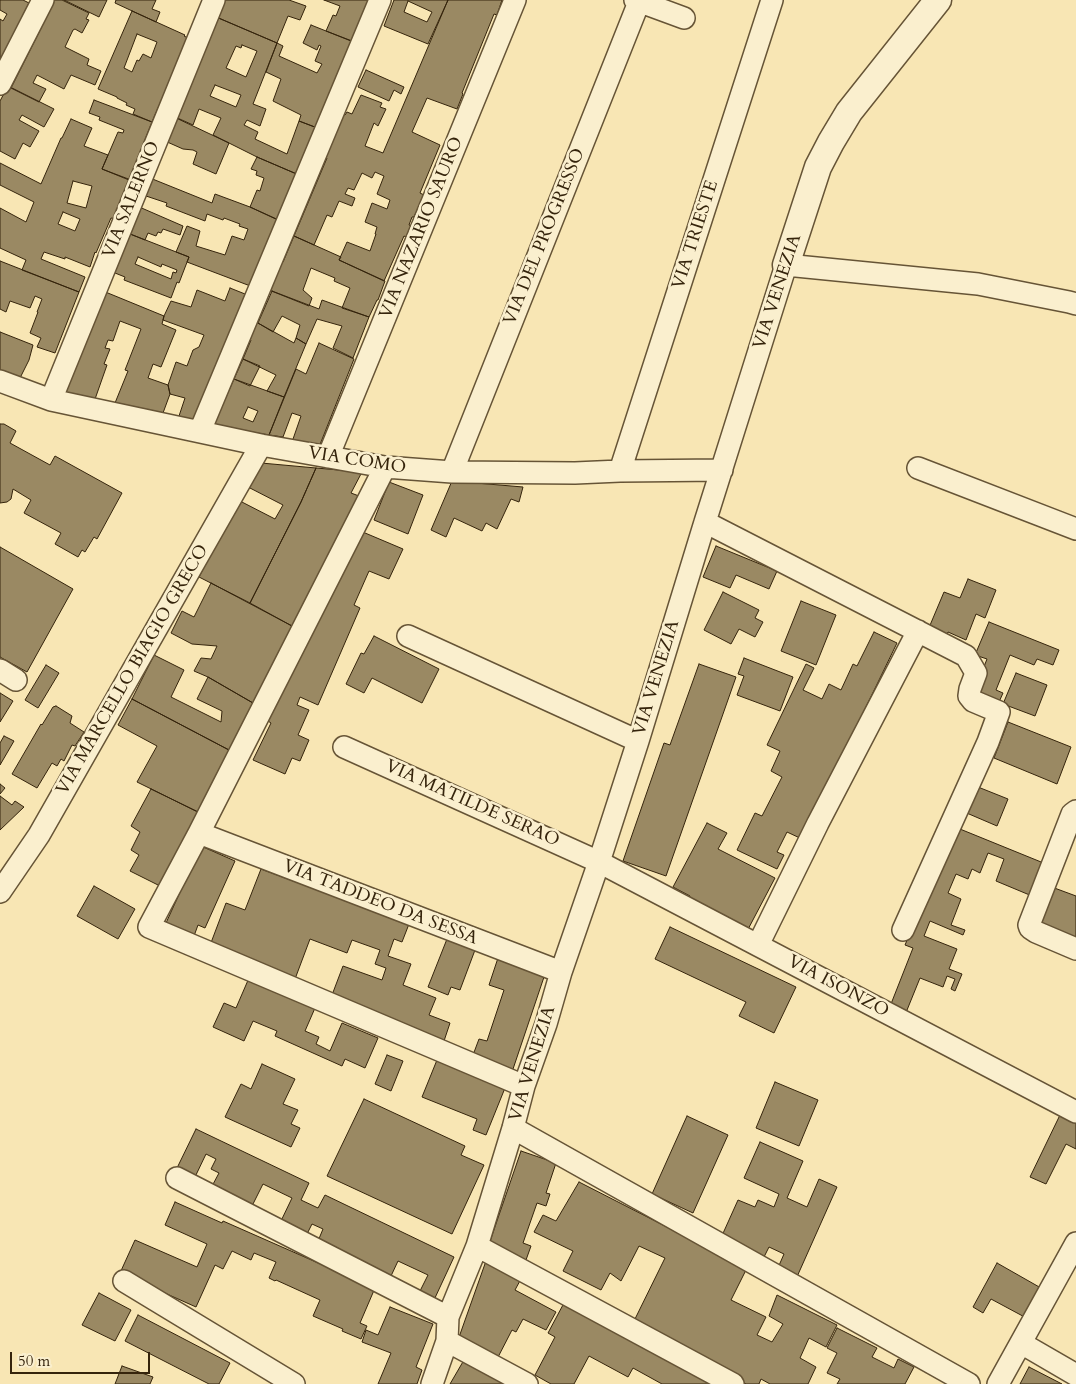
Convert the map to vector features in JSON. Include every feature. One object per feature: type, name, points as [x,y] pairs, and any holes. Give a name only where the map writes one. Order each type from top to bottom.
[{"type":"street","points":[[0,84],[43,0]]},
{"type":"street","name":"VIA SALERNO","points":[[51,400],[214,0]]},
{"type":"street","points":[[200,431],[380,0]]},
{"type":"street","name":"VIA NAZARIO SAURO","points":[[328,457],[515,0]]},
{"type":"street","name":"VIA TRIESTE","points":[[620,470],[772,0]]},
{"type":"street","name":"VIA VENEZIA","points":[[432,1384],[447,1340],[448,1316],[477,1246],[524,1086],[638,741],[705,522],[818,167],[830,142],[849,112],[938,0]]},
{"type":"street","points":[[637,1],[684,18]]},
{"type":"street","name":"VIA DEL PROGRESSO","points":[[452,472],[637,1]]},
{"type":"street","points":[[786,265],[978,284],[1076,304]]},
{"type":"street","name":"VIA COMO","points":[[0,381],[51,400],[261,445],[384,467],[452,472],[575,473],[620,470],[722,470]]},
{"type":"street","name":"VIA MARCELLO BIAGIO GRECO","points":[[0,892],[39,835],[261,445]]},
{"type":"street","points":[[384,467],[199,833],[149,927],[524,1086]]},
{"type":"street","points":[[918,468],[1076,529]]},
{"type":"street","points":[[705,522],[966,656],[976,674],[969,696],[973,701],[999,712],[988,742],[902,930]]},
{"type":"street","points":[[758,945],[918,631]]},
{"type":"street","points":[[408,636],[638,741]]},
{"type":"street","name":"VIA MATILDE SERAO","points":[[344,746],[599,862]]},
{"type":"street","points":[[1076,811],[1072,814],[1030,928],[1076,949]]},
{"type":"street","name":"VIA TADDEO DA SESSA","points":[[199,833],[561,972]]},
{"type":"street","name":"VIA ISONZO","points":[[599,862],[1076,1112]]},
{"type":"street","points":[[513,1128],[969,1384]]},
{"type":"street","points":[[177,1178],[448,1316]]},
{"type":"street","points":[[998,1384],[1076,1243]]},
{"type":"street","points":[[477,1246],[733,1384]]},
{"type":"street","points":[[124,1281],[294,1384]]},
{"type":"street","points":[[447,1340],[527,1384]]},
{"type":"street","points":[[1021,1343],[1076,1375]]},
{"type":"building","points":[[0,0],[23,0],[29,3],[2,58],[0,57],[0,19],[3,21],[7,14],[0,10]]},
{"type":"building","points":[[51,0],[62,0],[89,13],[86,19],[89,20],[82,33],[75,29],[73,30],[65,47],[89,59],[87,65],[101,71],[95,85],[71,75],[64,89],[37,75],[33,83],[46,89],[39,102],[11,88],[41,28],[39,23]]},
{"type":"building","points":[[64,0],[107,0],[99,17]]},
{"type":"building","points":[[116,0],[156,0],[152,9],[160,12],[156,22],[115,3]]},
{"type":"building","points":[[221,0],[289,0],[306,6],[300,20],[288,16],[277,43],[214,16]]},
{"type":"building","points":[[324,0],[370,0],[352,41],[326,31],[333,15],[336,16],[340,6]]},
{"type":"building","points":[[394,0],[448,0],[428,44],[384,26]],"holes":[[[408,1],[432,12],[427,22],[404,12]]]},
{"type":"building","points":[[448,0],[502,0],[497,15],[494,14],[457,109],[427,98],[412,132],[440,145],[420,193],[424,195],[414,217],[412,217],[409,225],[411,226],[406,237],[404,236],[384,281],[339,260],[347,242],[370,251],[377,227],[365,222],[372,203],[387,209],[390,200],[377,194],[384,176],[375,172],[372,178],[362,173],[354,190],[348,188],[345,194],[355,198],[352,206],[339,201],[332,217],[327,215],[314,245],[294,236],[327,158],[325,158],[342,114],[345,115],[347,112],[352,114],[361,95],[382,103],[380,107],[386,109],[378,126],[374,123],[365,146],[383,153]]},
{"type":"building","points":[[132,11],[188,38],[152,122],[133,114],[135,109],[126,105],[127,103],[98,89]],"holes":[[[137,34],[157,42],[151,58],[143,54],[139,61],[137,60],[132,72],[124,68]]]},
{"type":"building","points":[[216,17],[277,43],[253,104],[266,109],[260,126],[247,120],[244,125],[258,132],[255,139],[287,154],[299,121],[320,129],[299,175],[213,135],[221,118],[199,109],[193,125],[173,116]],"holes":[[[242,45],[257,51],[246,77],[226,68],[236,46],[241,48]],[[215,85],[241,95],[236,107],[210,96]]]},
{"type":"building","points":[[311,25],[356,43],[320,129],[299,121],[301,115],[273,101],[281,79],[266,72],[277,43],[283,46],[279,56],[317,73],[322,64],[315,61],[321,46],[319,45],[317,50],[303,43]]},
{"type":"building","points":[[366,70],[404,87],[401,94],[394,90],[389,101],[358,87]]},
{"type":"building","points":[[8,86],[54,109],[44,127],[22,115],[19,120],[39,131],[30,147],[23,143],[15,159],[0,151],[0,101]]},
{"type":"building","points":[[94,100],[152,122],[129,180],[102,169],[118,132],[123,133],[124,130],[99,120],[100,117],[89,113]]},
{"type":"building","points":[[174,117],[229,143],[216,174],[193,164],[197,152],[183,149],[165,141]]},
{"type":"building","points":[[71,119],[92,128],[84,146],[108,155],[102,169],[131,180],[115,219],[111,218],[90,267],[65,257],[65,259],[44,252],[41,259],[85,277],[79,292],[22,270],[26,260],[0,248],[0,208],[26,222],[34,202],[0,185],[0,163],[41,184]],"holes":[[[73,181],[92,186],[86,208],[67,203]],[[63,212],[80,219],[75,231],[58,224]]]},
{"type":"building","points":[[257,157],[299,175],[280,221],[250,207],[257,190],[260,191],[264,178],[256,175],[257,171],[251,169]]},
{"type":"building","points":[[150,178],[212,203],[215,194],[281,221],[253,287],[187,262],[189,257],[176,252],[187,226],[200,231],[196,246],[225,255],[232,236],[244,240],[248,229],[224,218],[223,220],[207,214],[205,221],[166,206],[167,203],[143,195]]},
{"type":"building","points":[[137,206],[183,226],[180,235],[163,229],[156,236],[148,233],[145,240],[125,232]]},
{"type":"building","points":[[125,232],[189,257],[171,298],[124,280],[125,277],[110,271]],"holes":[[[138,257],[161,267],[162,264],[177,270],[176,273],[173,272],[171,279],[135,264]]]},
{"type":"building","points":[[294,236],[341,257],[339,260],[385,281],[369,317],[342,308],[350,288],[334,281],[335,278],[311,268],[303,290],[312,298],[309,306],[269,290],[280,261],[283,262]]},
{"type":"building","points":[[0,261],[79,292],[55,353],[37,347],[41,338],[30,333],[42,299],[35,296],[30,308],[10,301],[6,312],[0,309]]},
{"type":"building","points":[[230,288],[250,296],[197,423],[180,419],[181,417],[179,416],[185,398],[170,394],[168,385],[176,362],[187,366],[193,350],[199,347],[204,335],[163,320],[164,316],[171,301],[191,307],[197,290],[225,301]]},
{"type":"building","points":[[103,291],[164,316],[162,324],[176,330],[161,367],[153,364],[148,378],[168,385],[170,394],[163,413],[115,403],[128,371],[125,370],[141,329],[120,321],[113,341],[108,340],[105,348],[110,349],[104,364],[107,365],[94,402],[60,391]]},
{"type":"building","points":[[272,291],[319,309],[322,300],[369,317],[353,358],[333,348],[342,326],[317,319],[306,344],[296,338],[300,325],[282,316],[273,332],[258,323]]},
{"type":"building","points":[[256,322],[294,343],[296,338],[306,344],[284,397],[267,391],[276,375],[243,359]]},
{"type":"building","points":[[0,332],[33,345],[29,360],[20,378],[0,370]]},
{"type":"building","points":[[319,343],[354,359],[319,447],[292,442],[301,416],[292,413],[283,437],[269,435],[296,369],[306,374]]},
{"type":"building","points":[[243,359],[260,366],[250,386],[234,379]]},
{"type":"building","points":[[234,379],[284,397],[269,435],[213,426]],"holes":[[[248,407],[258,411],[253,422],[243,418]]]},
{"type":"building","points":[[0,424],[4,424],[16,431],[10,443],[50,465],[55,456],[122,493],[97,539],[94,537],[85,552],[82,550],[78,557],[55,544],[61,533],[24,513],[31,500],[13,489],[11,499],[0,503]]},
{"type":"building","points":[[261,463],[316,468],[250,603],[199,577],[238,500],[275,519],[283,505],[248,487]]},
{"type":"building","points":[[316,468],[362,472],[351,493],[359,496],[292,626],[250,603]]},
{"type":"building","points":[[452,481],[523,487],[519,502],[511,499],[497,529],[486,523],[482,531],[454,518],[446,537],[431,530]]},
{"type":"building","points":[[389,482],[423,495],[408,534],[374,520]]},
{"type":"building","points":[[358,530],[403,549],[389,579],[369,571],[354,605],[360,608],[318,705],[300,697],[297,705],[309,710],[298,735],[309,740],[300,761],[292,758],[285,774],[253,760],[271,723],[265,719]]},
{"type":"building","points":[[716,546],[777,571],[769,589],[736,575],[730,588],[703,577]]},
{"type":"building","points":[[0,547],[73,589],[27,672],[0,657]]},
{"type":"building","points":[[968,579],[996,590],[985,618],[976,614],[966,640],[948,632],[946,637],[928,630],[944,592],[960,598]]},
{"type":"building","points":[[211,583],[292,626],[253,703],[194,671],[201,658],[211,659],[217,646],[192,644],[171,633],[182,611],[194,617]]},
{"type":"building","points":[[723,592],[759,610],[755,618],[763,622],[755,637],[739,629],[731,644],[704,630]]},
{"type":"building","points":[[801,601],[836,615],[816,665],[781,651]]},
{"type":"building","points":[[989,622],[1059,650],[1053,665],[1037,659],[1034,665],[1010,655],[996,690],[1003,693],[999,702],[974,692],[987,659],[975,655]]},
{"type":"building","points":[[874,632],[897,643],[802,839],[787,832],[777,852],[784,855],[777,869],[737,850],[755,813],[762,816],[782,777],[771,771],[780,751],[767,745],[806,664],[814,668],[803,690],[822,699],[829,684],[841,690],[853,664],[857,666]]},
{"type":"building","points":[[374,636],[439,669],[422,703],[372,678],[364,693],[346,684],[361,653],[364,654]]},
{"type":"building","points":[[154,655],[184,670],[171,697],[221,722],[222,711],[197,699],[208,677],[253,703],[229,750],[132,699]]},
{"type":"building","points":[[744,658],[793,677],[780,711],[737,695],[744,676],[738,674]]},
{"type":"building","points":[[699,664],[736,677],[666,876],[623,861],[664,743],[670,745]]},
{"type":"building","points":[[46,665],[59,673],[38,708],[25,700]]},
{"type":"building","points":[[1016,673],[1047,685],[1035,716],[1003,704]]},
{"type":"building","points":[[0,693],[13,701],[0,722]]},
{"type":"building","points":[[132,699],[229,750],[198,812],[137,782],[157,746],[118,725]]},
{"type":"building","points":[[56,706],[72,716],[70,723],[84,732],[75,746],[72,745],[64,761],[61,759],[57,766],[52,763],[37,788],[12,774],[41,724],[53,707]]},
{"type":"building","points":[[1008,722],[1071,747],[1057,784],[994,758]]},
{"type":"building","points":[[4,736],[14,741],[0,765],[0,743]]},
{"type":"building","points":[[0,784],[5,788],[0,794]]},
{"type":"building","points":[[973,785],[1008,799],[997,826],[962,811]]},
{"type":"building","points":[[151,789],[198,812],[160,886],[130,871],[139,855],[131,850],[140,832],[131,826]]},
{"type":"building","points":[[0,796],[12,805],[15,801],[24,807],[0,830]]},
{"type":"building","points":[[707,823],[727,833],[718,849],[775,878],[745,935],[686,904],[690,896],[673,887]]},
{"type":"building","points":[[955,827],[1046,864],[1032,896],[996,881],[1004,859],[988,853],[980,873],[972,869],[968,879],[956,874],[948,893],[961,899],[951,925],[965,930],[963,935],[930,921],[924,936],[957,949],[949,969],[962,974],[955,991],[951,989],[955,979],[947,976],[943,987],[920,978],[905,1015],[889,1009],[913,948],[905,945]]},
{"type":"building","points":[[201,846],[235,861],[205,928],[198,925],[194,936],[166,923]]},
{"type":"building","points":[[261,869],[409,924],[402,942],[394,939],[388,956],[411,964],[403,985],[436,998],[429,1015],[450,1023],[444,1041],[372,1014],[373,1010],[332,995],[343,966],[382,980],[386,968],[375,964],[380,950],[352,940],[347,953],[310,939],[295,979],[209,948],[226,903],[245,910]]},
{"type":"building","points":[[94,886],[135,909],[118,939],[77,916]]},
{"type":"building","points":[[1049,886],[1076,896],[1076,943],[1033,927]]},
{"type":"building","points":[[670,927],[796,987],[774,1033],[739,1016],[746,1002],[655,959]]},
{"type":"building","points":[[447,939],[475,950],[460,990],[451,987],[448,995],[428,987]]},
{"type":"building","points":[[498,958],[545,974],[512,1072],[473,1055],[479,1039],[487,1041],[504,990],[489,985]]},
{"type":"building","points":[[249,978],[315,1008],[305,1031],[319,1037],[316,1044],[330,1051],[342,1023],[378,1038],[365,1068],[345,1059],[342,1066],[275,1036],[277,1031],[253,1021],[244,1041],[213,1027],[224,1003],[236,1008]]},
{"type":"building","points":[[387,1055],[403,1061],[391,1091],[375,1084]]},
{"type":"building","points":[[437,1060],[505,1088],[486,1135],[473,1130],[477,1119],[422,1097]]},
{"type":"building","points":[[262,1064],[295,1079],[283,1104],[298,1110],[291,1124],[300,1128],[291,1147],[225,1117],[241,1084],[251,1089]]},
{"type":"building","points":[[775,1082],[818,1100],[799,1146],[756,1128]]},
{"type":"building","points":[[364,1099],[465,1146],[461,1155],[484,1165],[452,1234],[327,1176]]},
{"type":"building","points":[[1060,1115],[1076,1123],[1076,1149],[1066,1144],[1046,1184],[1030,1177]]},
{"type":"building","points":[[687,1116],[728,1135],[693,1213],[652,1194]]},
{"type":"building","points":[[196,1129],[309,1183],[301,1200],[318,1208],[325,1195],[454,1257],[434,1300],[419,1293],[428,1275],[398,1261],[391,1276],[318,1241],[323,1229],[312,1224],[306,1236],[280,1223],[292,1198],[263,1184],[251,1208],[211,1188],[219,1173],[211,1169],[216,1159],[206,1154],[195,1177],[177,1168]]},
{"type":"building","points":[[760,1142],[803,1161],[787,1198],[807,1207],[819,1179],[837,1187],[796,1279],[777,1270],[784,1254],[769,1247],[763,1259],[720,1240],[738,1200],[755,1207],[758,1200],[774,1207],[779,1194],[744,1178]]},
{"type":"building","points":[[521,1151],[556,1163],[546,1193],[550,1194],[546,1206],[537,1203],[523,1243],[531,1246],[526,1260],[488,1247]]},
{"type":"building","points":[[579,1182],[747,1268],[731,1300],[766,1317],[757,1335],[772,1342],[783,1324],[769,1316],[777,1295],[837,1325],[826,1347],[809,1338],[800,1358],[816,1367],[808,1384],[770,1384],[761,1379],[759,1384],[746,1384],[633,1323],[665,1258],[639,1246],[621,1281],[610,1273],[601,1290],[563,1271],[573,1251],[534,1232],[543,1215],[556,1221]]},
{"type":"building","points":[[175,1202],[222,1223],[223,1221],[375,1288],[360,1323],[367,1326],[361,1339],[313,1316],[320,1300],[269,1278],[276,1262],[254,1253],[251,1260],[232,1251],[223,1269],[215,1265],[196,1307],[120,1273],[135,1240],[197,1267],[207,1244],[165,1225]]},
{"type":"building","points":[[486,1261],[522,1277],[515,1290],[556,1312],[546,1330],[523,1319],[516,1332],[512,1330],[496,1361],[458,1340]]},
{"type":"building","points":[[997,1263],[1048,1292],[1032,1321],[991,1299],[983,1313],[973,1307]]},
{"type":"building","points":[[99,1293],[131,1310],[115,1341],[82,1325]]},
{"type":"building","points":[[564,1303],[716,1384],[662,1384],[633,1368],[628,1377],[589,1356],[574,1384],[551,1384],[535,1375],[555,1337],[548,1333]]},
{"type":"building","points":[[390,1307],[433,1324],[416,1367],[422,1370],[417,1384],[378,1384],[391,1353],[362,1342],[366,1330],[378,1335]]},
{"type":"building","points":[[138,1315],[230,1363],[219,1384],[209,1384],[125,1341]]},
{"type":"building","points":[[837,1328],[877,1348],[872,1357],[894,1368],[898,1359],[914,1367],[905,1384],[837,1384],[840,1379],[827,1373],[837,1353],[827,1348]]},
{"type":"building","points":[[464,1360],[516,1384],[450,1384]]},
{"type":"building","points":[[122,1366],[153,1377],[150,1384],[115,1384]]},
{"type":"building","points":[[1029,1367],[1062,1384],[1020,1384]]}]
